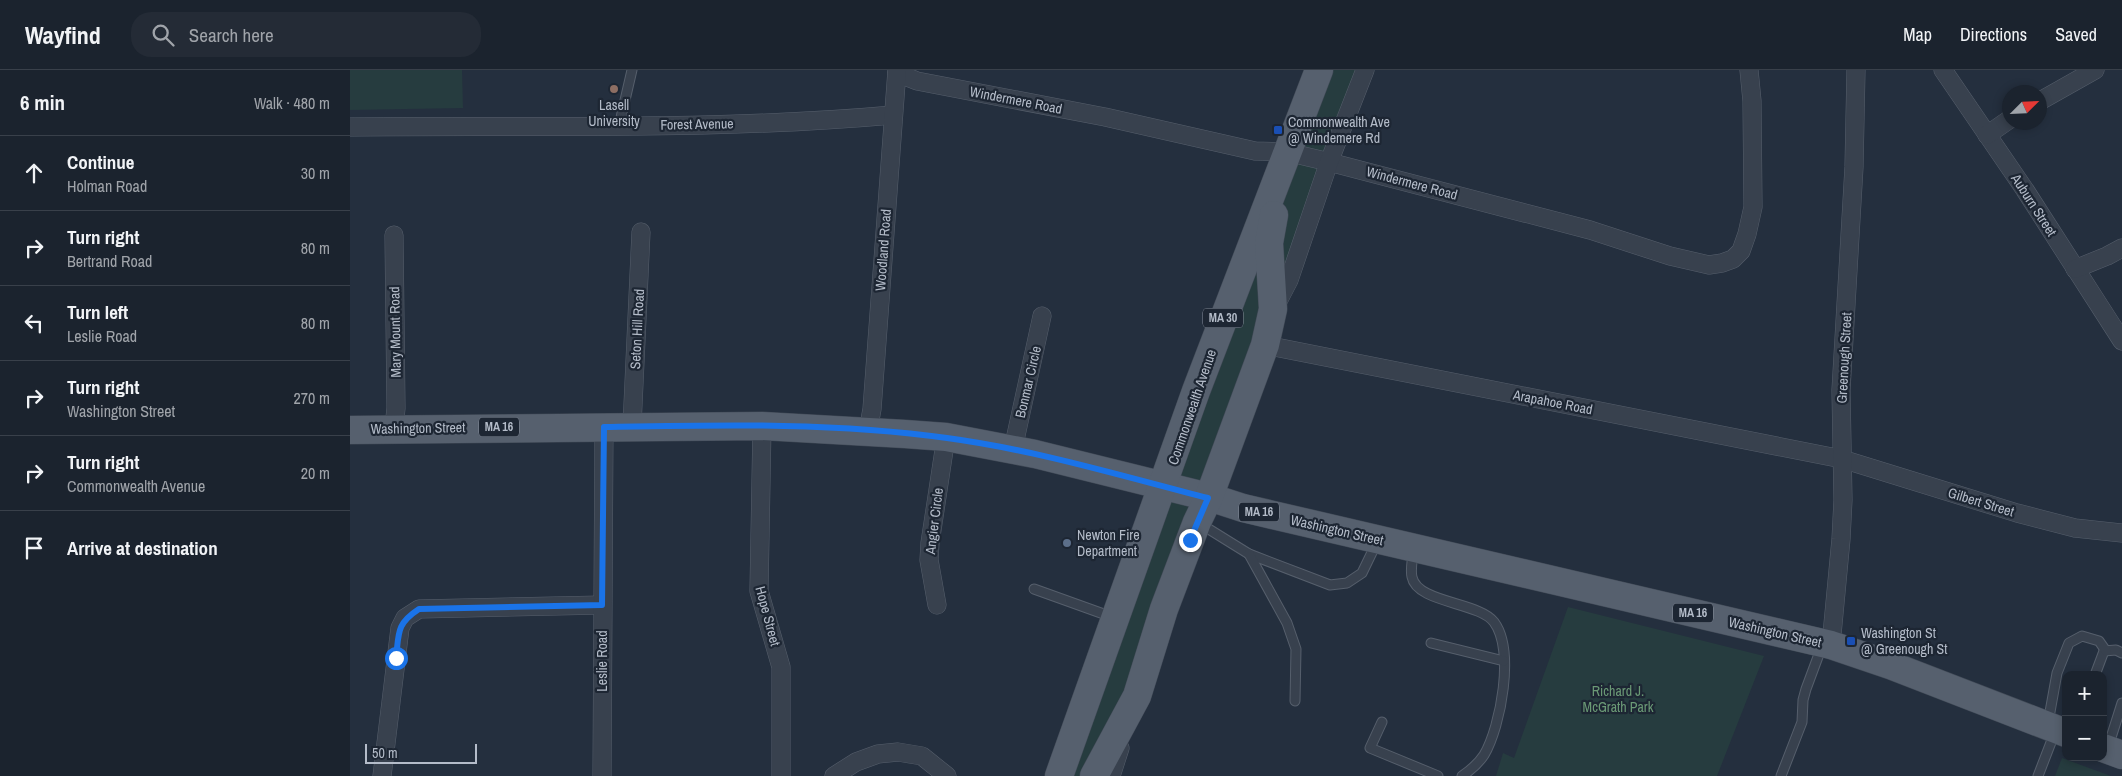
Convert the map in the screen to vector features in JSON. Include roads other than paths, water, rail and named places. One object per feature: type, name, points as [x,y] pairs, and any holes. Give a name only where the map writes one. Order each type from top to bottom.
[{"type":"main road","name":"Commonwealth Avenue","points":[[1059,776],[1117,619],[1202,375],[1319,70]]},
{"type":"main road","name":"Commonwealth Avenue","points":[[1094,776],[1137,696],[1164,609],[1265,345],[1273,309],[1269,243],[1287,152]]},
{"type":"main road","name":"Washington Street","points":[[350,430],[394,428],[762,426],[868,431],[946,438],[1013,449],[1164,486],[1243,508],[1827,644],[1890,665],[2056,730]]},
{"type":"street","name":"Commonwealth Avenue","points":[[1273,309],[1289,280],[1329,162],[1365,70]]},
{"type":"street","name":"Windermere Road","points":[[897,71],[917,81],[1105,117],[1255,151],[1287,152],[1329,162],[1590,230],[1670,256],[1709,266],[1733,259],[1740,251],[1747,234],[1753,207],[1749,70]]},
{"type":"street","name":"Greenough Street","points":[[1827,644],[1841,539],[1841,390],[1854,167],[1856,70]]},
{"type":"street","name":"Auburn Street","points":[[1943,70],[2122,341]]},
{"type":"street","points":[[2047,97],[2095,70]]},
{"type":"street","name":"Woodland Road","points":[[868,431],[872,409],[897,71]]},
{"type":"street","name":"Forest Avenue","points":[[350,127],[618,126],[827,121],[893,115]]},
{"type":"street","points":[[1987,135],[2002,125]]},
{"type":"street","name":"Seton Hill Road","points":[[632,426],[641,232]]},
{"type":"street","name":"Mary Mount Road","points":[[394,235],[396,408],[394,428]]},
{"type":"street","points":[[2075,269],[2122,248]]},
{"type":"street","name":"Bonmar Circle","points":[[1013,449],[1042,316]]},
{"type":"street","name":"Arapahoe Road","points":[[1265,345],[1842,459]]},
{"type":"street","name":"Hope Street","points":[[762,426],[759,591],[781,667],[781,776]]},
{"type":"street","name":"Leslie Road","points":[[602,776],[604,427]]},
{"type":"street","name":"Angier Circle","points":[[937,605],[929,560],[932,524],[946,438]]},
{"type":"street","name":"Gilbert Street","points":[[1842,459],[2017,513],[2075,528],[2122,534]]},
{"type":"street","points":[[382,776],[400,628],[405,618],[419,609],[602,605]]},
{"type":"street","name":"Commonwealth Avenue","points":[[1111,776],[1137,696]]},
{"type":"street","points":[[834,776],[856,762],[878,754],[898,752],[922,756],[947,776]]},
{"type":"lane","points":[[618,126],[632,70]]},
{"type":"lane","points":[[1197,522],[1249,554],[1330,585],[1348,582],[1362,573],[1378,540]]},
{"type":"lane","points":[[1413,548],[1412,579],[1419,588],[1432,595],[1482,612],[1493,620],[1498,630],[1504,661],[1504,688],[1491,740],[1484,755],[1475,766],[1462,776]]},
{"type":"lane","points":[[1249,554],[1287,623],[1296,650],[1295,701]]},
{"type":"lane","points":[[1034,589],[1117,619]]},
{"type":"lane","points":[[2038,776],[2056,730],[2057,673],[2069,643],[2082,636],[2099,641],[2106,651]]},
{"type":"lane","points":[[1431,643],[1504,661]]},
{"type":"lane","points":[[1781,776],[1802,722],[1803,700],[1806,689],[1827,644]]},
{"type":"lane","points":[[2106,651],[2116,650],[2122,653]]},
{"type":"lane","points":[[2097,671],[2106,651]]},
{"type":"lane","points":[[2111,751],[2122,703]]},
{"type":"lane","points":[[1382,722],[1370,748],[1438,776]]},
{"type":"place","name":"Lasell University","points":[[614,89]]},
{"type":"place","name":"Commonwealth Ave @ Windemere Rd","points":[[1278,130]]},
{"type":"place","name":"Newton Fire Department","points":[[1067,543]]},
{"type":"place","name":"Washington St @ Greenough St","points":[[1851,641]]},
{"type":"park label","name":"Richard J. McGrath Park","points":[[1618,700]]}]
